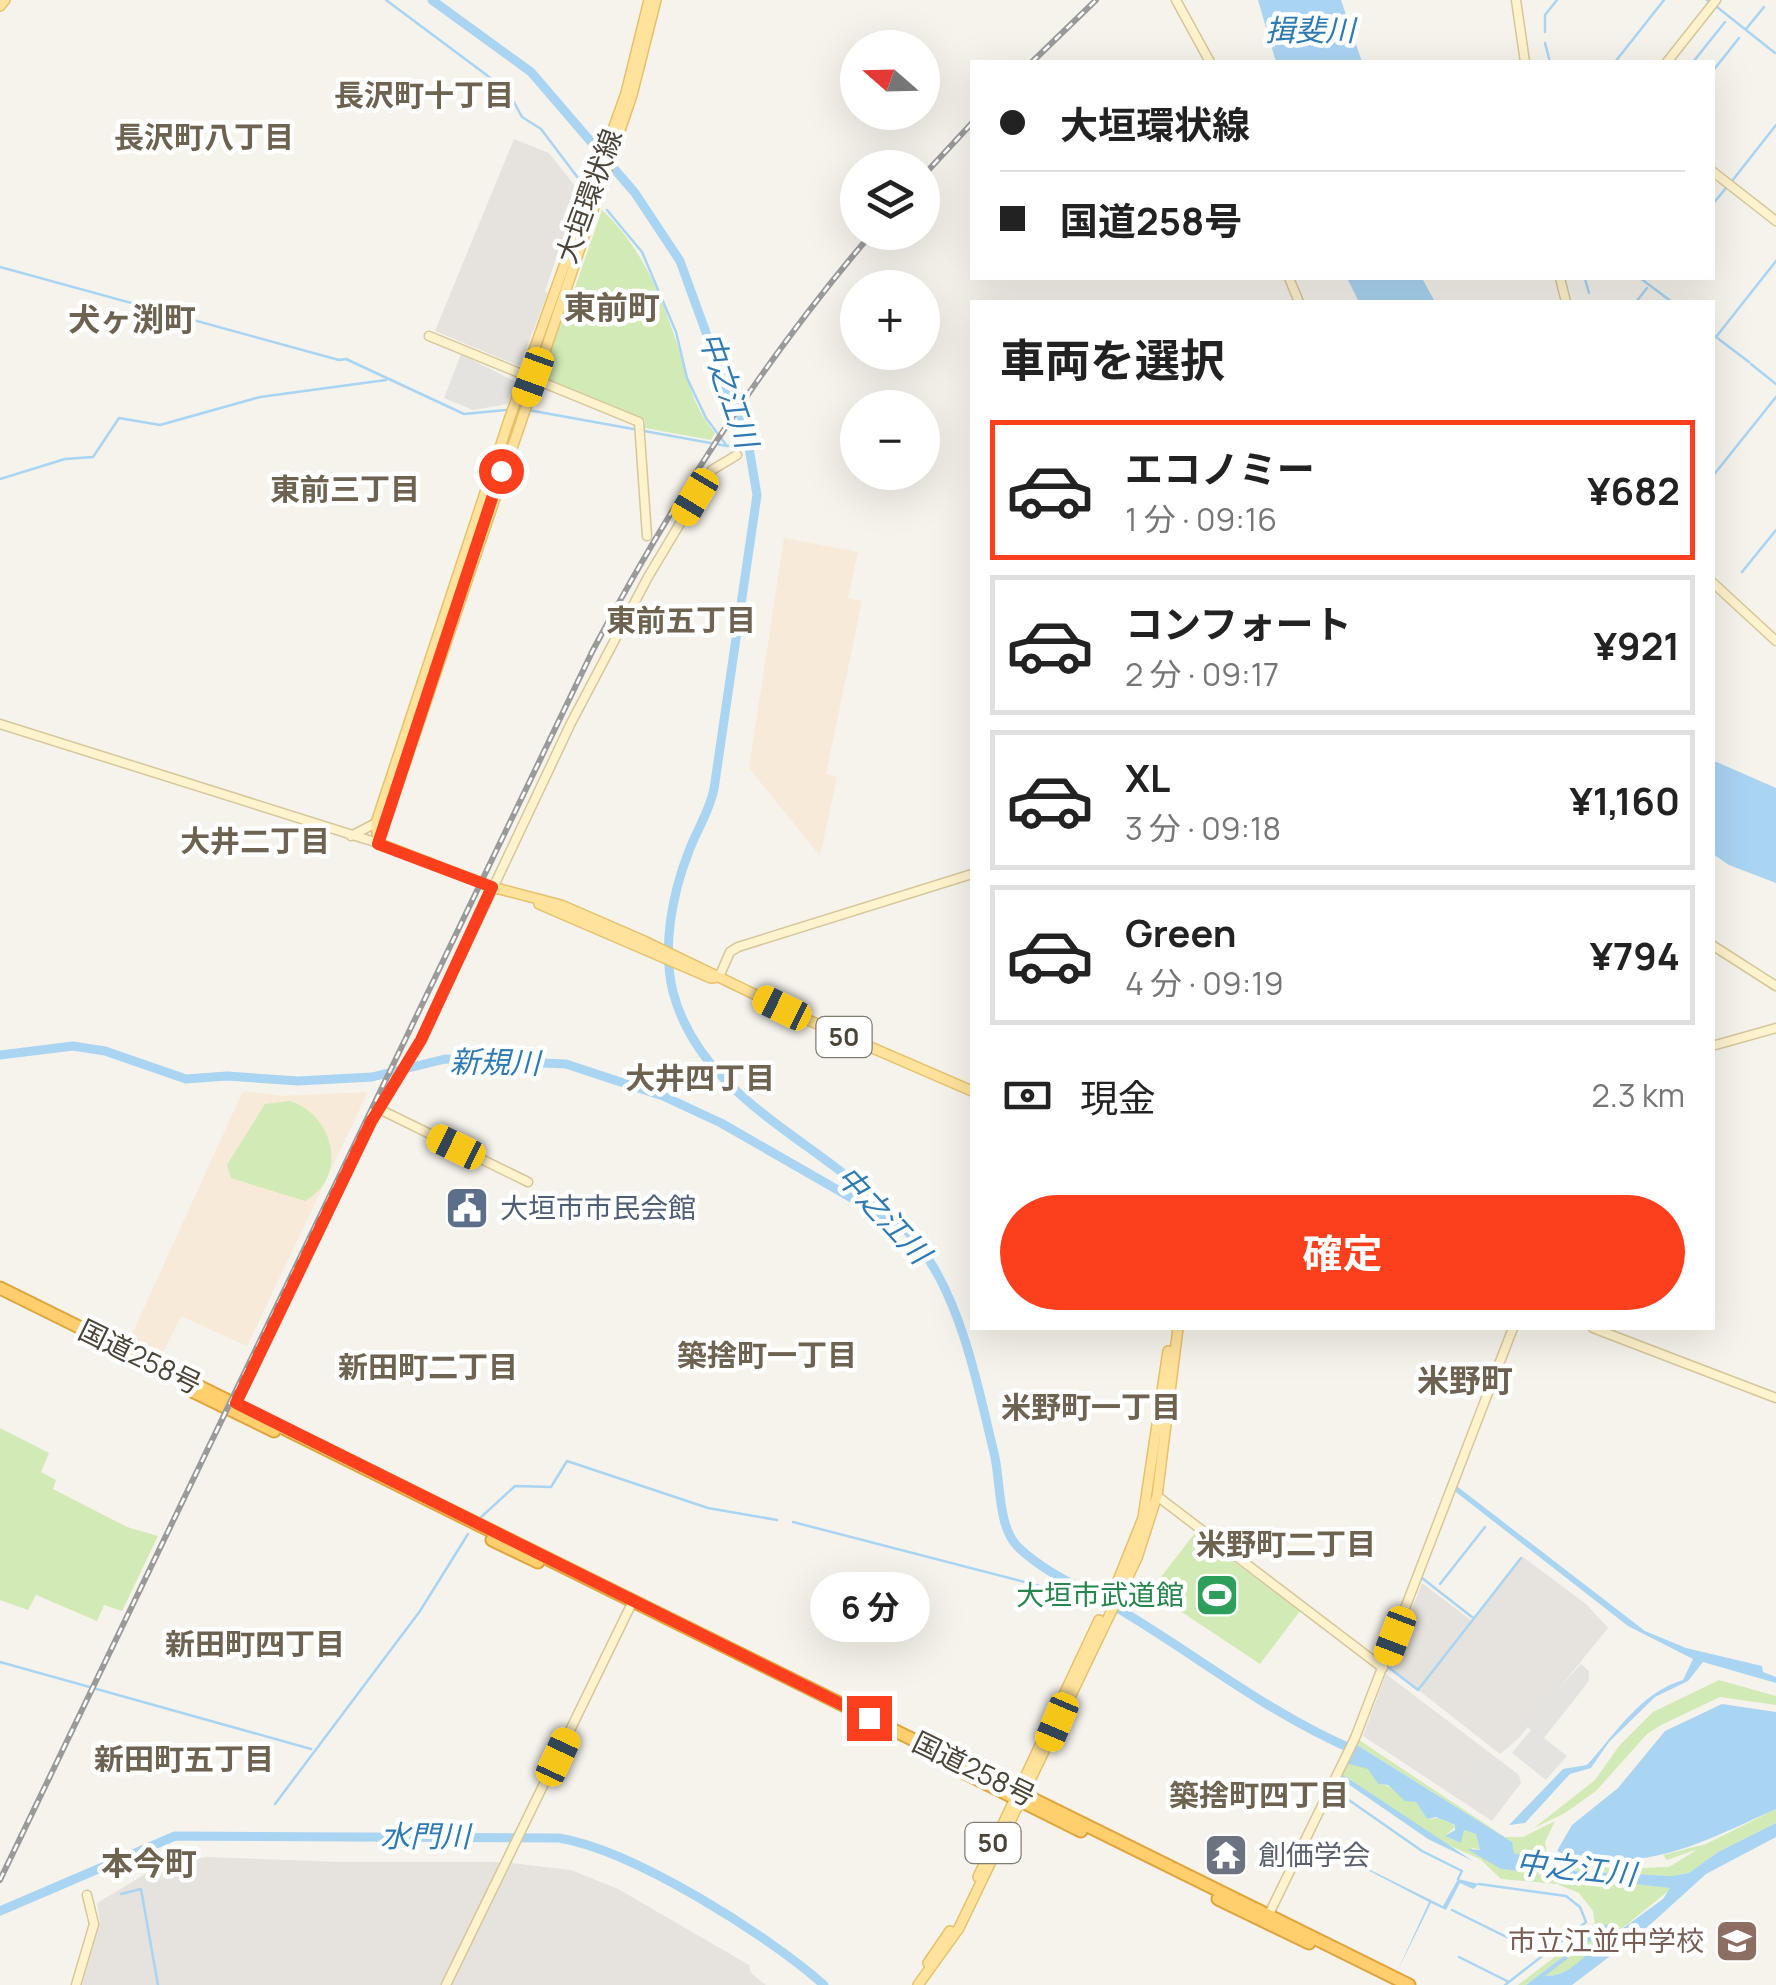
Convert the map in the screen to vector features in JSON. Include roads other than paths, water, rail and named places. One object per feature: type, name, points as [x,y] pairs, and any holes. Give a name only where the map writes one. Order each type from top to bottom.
[{"type":"highway","name":"国道258号","points":[[0,1292],[1267,1918],[1394,1985]]},
{"type":"highway","name":"国道258号","points":[[234,1407],[630,1607],[1020,1796]]},
{"type":"highway","name":"国道258号","points":[[1380,1978],[1409,1985]]},
{"type":"main road","points":[[0,6],[5,0]]},
{"type":"main road","name":"大垣環状線","points":[[378,844],[376,823],[629,94],[653,0]]},
{"type":"main road","name":"大垣環状線","points":[[378,844],[529,376]]},
{"type":"main road","name":"50","points":[[378,844],[492,887],[560,905],[970,1091]]},
{"type":"main road","name":"50","points":[[918,1985],[959,1928],[1065,1694],[1137,1558],[1157,1496],[1175,1330]]},
{"type":"main road","name":"50","points":[[1119,1586],[1143,1518],[1175,1330]]},
{"type":"main road","name":"50","points":[[910,1985],[954,1925],[1020,1796]]},
{"type":"street","points":[[1176,0],[1209,60]]},
{"type":"street","points":[[1516,0],[1525,60]]},
{"type":"street","points":[[1669,60],[1716,0]]},
{"type":"street","points":[[1715,173],[1776,221]]},
{"type":"street","points":[[428,336],[529,376],[640,430],[647,536]]},
{"type":"street","points":[[234,1407],[379,1109],[407,1065],[546,772],[657,562],[712,470],[737,454]]},
{"type":"street","points":[[649,552],[657,562]]},
{"type":"street","points":[[1715,585],[1776,641]]},
{"type":"street","points":[[0,724],[378,844]]},
{"type":"street","points":[[351,836],[376,823]]},
{"type":"street","points":[[718,977],[733,950],[970,875]]},
{"type":"street","points":[[1715,947],[1776,986]]},
{"type":"street","points":[[1715,1045],[1776,1028]]},
{"type":"street","points":[[379,1109],[528,1182]]},
{"type":"street","points":[[1267,1918],[1355,1738],[1512,1330]]},
{"type":"street","points":[[1598,1330],[1776,1398]]},
{"type":"street","points":[[1157,1496],[1383,1668]]},
{"type":"street","points":[[446,1985],[630,1607]]},
{"type":"street","points":[[76,1985],[94,1924],[87,1896]]},
{"type":"water","name":"揖斐川","points":[[1258,0],[1341,0],[1361,60],[1275,60]]},
{"type":"water","points":[[1348,280],[1423,280],[1434,300],[1358,300]]},
{"type":"water","points":[[1715,761],[1776,788],[1776,883],[1715,855]]},
{"type":"water","points":[[1454,1484],[1645,1631],[1686,1648],[1762,1666],[1763,1672],[1776,1677],[1776,1683],[1703,1662],[1688,1681],[1655,1697],[1609,1742],[1591,1768],[1570,1774],[1525,1823],[1509,1825],[1563,1769],[1587,1765],[1641,1704],[1683,1680],[1693,1659],[1628,1626],[1452,1489]]},
{"type":"water","points":[[1722,1704],[1776,1712],[1776,1809],[1702,1842],[1655,1856],[1605,1859],[1557,1851],[1572,1825],[1618,1788],[1665,1731]]},
{"type":"water","points":[[1354,1743],[1512,1842],[1514,1853],[1574,1871],[1672,1876],[1689,1873],[1718,1852],[1776,1823],[1776,1837],[1706,1874],[1642,1932],[1572,1985],[1526,1985],[1606,1924],[1615,1934],[1663,1899],[1670,1888],[1501,1869],[1467,1849],[1480,1850],[1476,1834],[1464,1830],[1461,1843],[1445,1836],[1455,1830],[1455,1825],[1436,1817],[1427,1819],[1416,1802],[1405,1801],[1388,1785],[1378,1784],[1368,1769],[1345,1763]],"holes":[[[1606,1929],[1610,1938],[1564,1972],[1545,1976]]]},
{"type":"water","points":[[1340,1773],[1473,1861],[1428,1839],[1338,1777]]},
{"type":"water","points":[[1312,1841],[1443,1906],[1458,1879],[1479,1884],[1473,1889],[1460,1883],[1446,1910],[1431,1903],[1397,1972],[1429,1902]]},
{"type":"waterway","points":[[386,0],[508,91],[522,117],[541,129],[578,178]]},
{"type":"waterway","name":"中之江川","points":[[432,0],[531,72],[635,193],[680,261],[728,393],[745,424],[757,495],[714,789],[683,868],[669,939],[673,992],[691,1035],[717,1071],[750,1103],[864,1190],[899,1222],[929,1260],[952,1304],[969,1354],[994,1453],[1006,1527],[1018,1547],[1043,1567],[1127,1614],[1266,1704],[1354,1750]]},
{"type":"waterway","points":[[1545,32],[1545,15],[1557,0]]},
{"type":"waterway","points":[[1617,60],[1664,0]]},
{"type":"waterway","points":[[1717,7],[1775,53]]},
{"type":"waterway","points":[[1746,29],[1764,7]]},
{"type":"waterway","points":[[1695,60],[1725,22]]},
{"type":"waterway","points":[[1715,68],[1739,38]]},
{"type":"waterway","points":[[1545,43],[1549,60]]},
{"type":"waterway","points":[[1732,181],[1776,125]]},
{"type":"waterway","points":[[1715,201],[1726,188]]},
{"type":"waterway","points":[[607,210],[642,252],[676,332],[687,378],[706,418],[727,446]]},
{"type":"waterway","points":[[1716,337],[1776,261]]},
{"type":"waterway","points":[[0,267],[346,359],[464,414],[506,410]]},
{"type":"waterway","points":[[1585,280],[1589,293]]},
{"type":"waterway","points":[[1643,280],[1669,300]]},
{"type":"waterway","points":[[1638,300],[1647,288]]},
{"type":"waterway","points":[[1715,336],[1749,362]]},
{"type":"waterway","points":[[1751,364],[1776,384]]},
{"type":"waterway","points":[[0,479],[65,459],[93,457],[119,418],[160,425],[260,397],[386,380]]},
{"type":"waterway","points":[[1715,473],[1776,397]]},
{"type":"waterway","points":[[528,410],[727,446],[751,444]]},
{"type":"waterway","points":[[1742,572],[1776,530]]},
{"type":"waterway","name":"新規川","points":[[0,1055],[73,1046],[105,1051],[186,1079],[227,1076],[298,1081],[372,1077],[445,1059],[566,1064],[663,1096],[721,1123],[897,1224]]},
{"type":"waterway","points":[[479,1519],[515,1486],[551,1487],[567,1461],[708,1508],[777,1520]]},
{"type":"waterway","points":[[793,1522],[1040,1586],[1109,1609]]},
{"type":"waterway","points":[[1440,1584],[1485,1527]]},
{"type":"waterway","points":[[275,1804],[420,1611],[468,1534]]},
{"type":"waterway","points":[[1388,1667],[1418,1690],[1521,1558]]},
{"type":"waterway","points":[[1422,1578],[1472,1617]]},
{"type":"waterway","name":"中之江川","points":[[1117,1611],[1126,1613]]},
{"type":"waterway","points":[[0,1662],[311,1749]]},
{"type":"waterway","points":[[1336,1791],[1422,1851],[1462,1871],[1458,1879]]},
{"type":"waterway","name":"水門川","points":[[0,1911],[175,1836],[559,1838],[624,1859],[698,1897],[824,1985]]},
{"type":"waterway","points":[[1479,1884],[1566,1896],[1580,1907],[1586,1922],[1505,1985]]},
{"type":"waterway","points":[[121,1894],[141,1889],[158,1985]]},
{"type":"waterway","points":[[1452,1910],[1541,1954]]},
{"type":"waterway","points":[[1459,1957],[1507,1981]]},
{"type":"railway","points":[[1034,60],[1096,0]]},
{"type":"railway","points":[[940,158],[970,125]]},
{"type":"railway","points":[[0,1880],[593,650],[721,434],[794,330],[858,250]]},
{"type":"place","name":"大垣市市民会館","points":[[467,1208]]},
{"type":"place","name":"大垣市武道館","points":[[1217,1595]]},
{"type":"place","name":"創価学会","points":[[1226,1855]]},
{"type":"place","name":"市立江並中学校","points":[[1737,1941]]},
{"type":"district","name":"長沢町十丁目","points":[[424,96]]},
{"type":"district","name":"長沢町八丁目","points":[[204,138]]},
{"type":"district","name":"東前町","points":[[612,308]]},
{"type":"district","name":"犬ヶ渕町","points":[[132,320]]},
{"type":"district","name":"東前三丁目","points":[[345,490]]},
{"type":"district","name":"東前五丁目","points":[[681,621]]},
{"type":"district","name":"大井二丁目","points":[[255,842]]},
{"type":"district","name":"大井四丁目","points":[[700,1079]]},
{"type":"district","name":"築捨町一丁目","points":[[767,1356]]},
{"type":"district","name":"新田町二丁目","points":[[428,1368]]},
{"type":"district","name":"米野町","points":[[1465,1381]]},
{"type":"district","name":"米野町一丁目","points":[[1091,1408]]},
{"type":"district","name":"米野町二丁目","points":[[1286,1545]]},
{"type":"district","name":"新田町四丁目","points":[[255,1645]]},
{"type":"district","name":"新田町五丁目","points":[[184,1760]]},
{"type":"district","name":"築捨町四丁目","points":[[1259,1796]]},
{"type":"district","name":"本今町","points":[[149,1864]]}]
